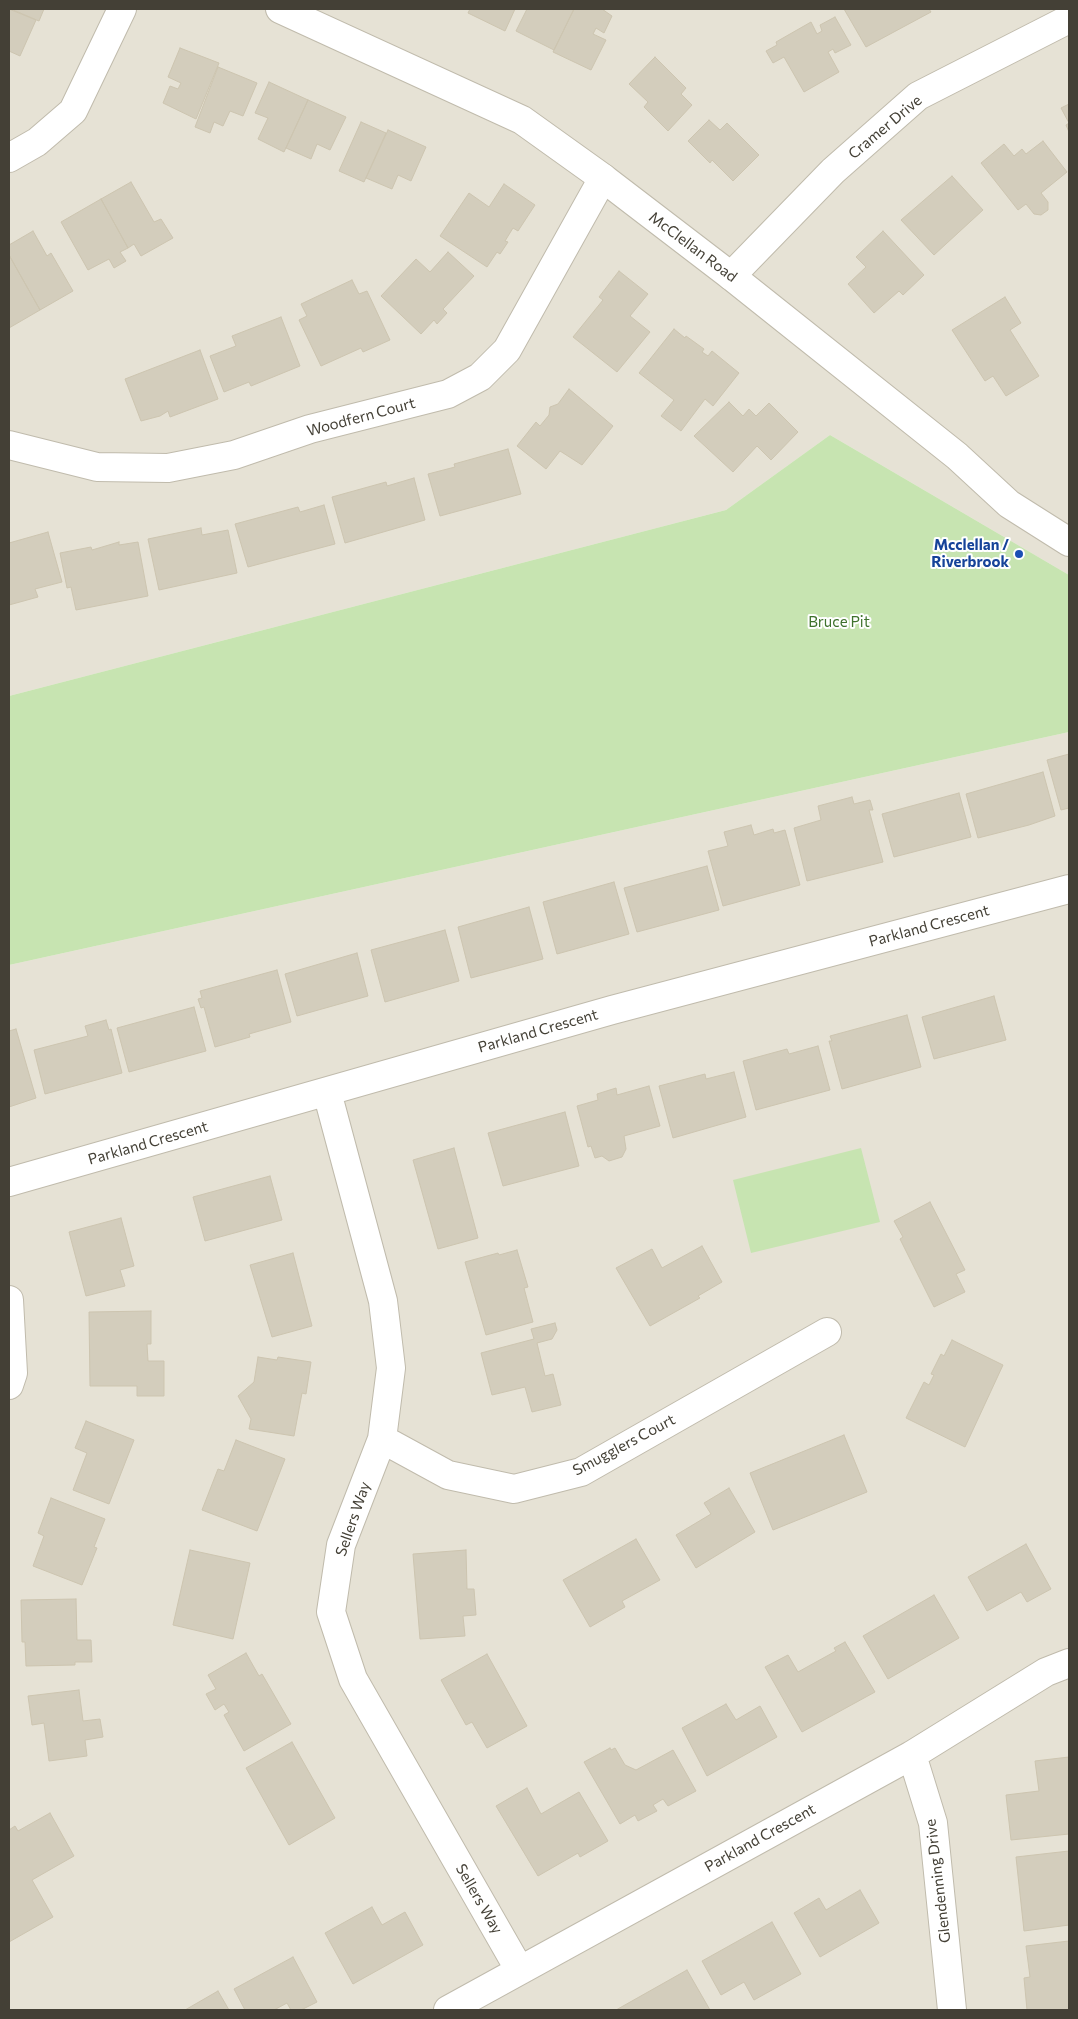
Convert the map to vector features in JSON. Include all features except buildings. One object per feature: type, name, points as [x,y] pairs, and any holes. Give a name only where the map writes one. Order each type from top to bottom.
[{"type":"street","points":[[9,158],[37,142],[73,111],[122,9]]},
{"type":"street","name":"McClellan Road","points":[[280,9],[522,120],[603,178],[731,276],[957,456],[1009,504],[1069,542]]},
{"type":"street","name":"Cramer Drive","points":[[731,276],[833,171],[918,96],[1069,18]]},
{"type":"street","name":"Woodfern Court","points":[[9,444],[97,467],[168,468],[234,455],[310,429],[448,394],[480,377],[507,350],[603,178]]},
{"type":"street","name":"Parkland Crescent","points":[[9,1182],[612,1010],[1069,889]]},
{"type":"street","name":"Sellers Way","points":[[327,1092],[383,1301],[391,1368],[382,1439],[341,1545],[331,1612],[353,1678],[519,1969]]},
{"type":"street","points":[[9,1300],[13,1373],[9,1385]]},
{"type":"street","name":"Smugglers Court","points":[[382,1439],[448,1475],[514,1489],[581,1472],[827,1332]]},
{"type":"street","name":"Parkland Crescent","points":[[448,2010],[519,1969],[912,1755],[1046,1672],[1069,1663]]},
{"type":"street","name":"Glendenning Drive","points":[[912,1755],[933,1823],[952,2010]]},
{"type":"shaded area","points":[[9,9],[1069,9],[1069,575],[830,435],[726,510],[9,696]]},
{"type":"shaded area","points":[[1069,732],[1069,2010],[9,2010],[9,965]]},
{"type":"green space","name":"Bruce Pit","points":[[830,435],[1069,575],[1069,732],[9,965],[9,696],[726,510]]},
{"type":"green space","points":[[861,1148],[880,1222],[751,1253],[733,1180]]},
{"type":"place","name":"Mcclellan / Riverbrook","points":[[1019,554]]}]
